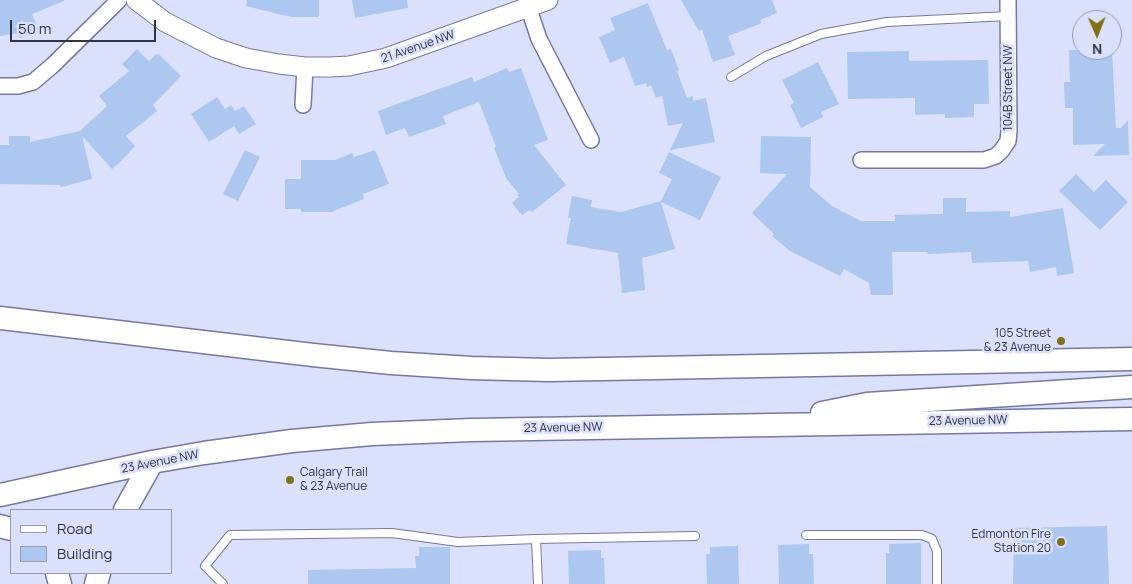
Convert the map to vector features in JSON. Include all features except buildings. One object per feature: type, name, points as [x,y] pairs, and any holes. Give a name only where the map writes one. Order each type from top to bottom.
[{"type":"main road","points":[[0,318],[313,355],[391,363],[471,368],[549,370],[1132,358]]},
{"type":"main road","points":[[767,424],[867,404],[1132,387]]},
{"type":"main road","name":"23 Avenue NW","points":[[0,495],[152,462],[282,443],[372,434],[767,424],[1132,419]]},
{"type":"main road","points":[[125,509],[152,462]]},
{"type":"street","points":[[0,86],[18,86],[33,82],[119,0]]},
{"type":"street","name":"21 Avenue NW","points":[[136,0],[165,22],[216,48],[246,58],[304,67],[349,66],[386,58],[527,4],[548,0]]},
{"type":"street","name":"104B Street NW","points":[[861,160],[984,160],[996,156],[1008,141],[1009,131],[1008,0]]},
{"type":"street","points":[[527,4],[539,39],[591,140]]},
{"type":"street","points":[[303,105],[304,67]]},
{"type":"lane","points":[[731,76],[766,56],[820,34],[887,22],[1009,16]]},
{"type":"lane","points":[[223,584],[205,566],[230,535],[392,533],[458,542],[695,536]]},
{"type":"lane","points":[[806,535],[922,535],[932,539],[937,551],[937,584]]},
{"type":"lane","points":[[536,539],[538,584]]},
{"type":"place","name":"105 Street & 23 Avenue","points":[[1061,341]]},
{"type":"place","name":"Calgary Trail & 23 Avenue","points":[[290,480]]},
{"type":"place","name":"Edmonton Fire Station 20","points":[[1061,542]]}]
